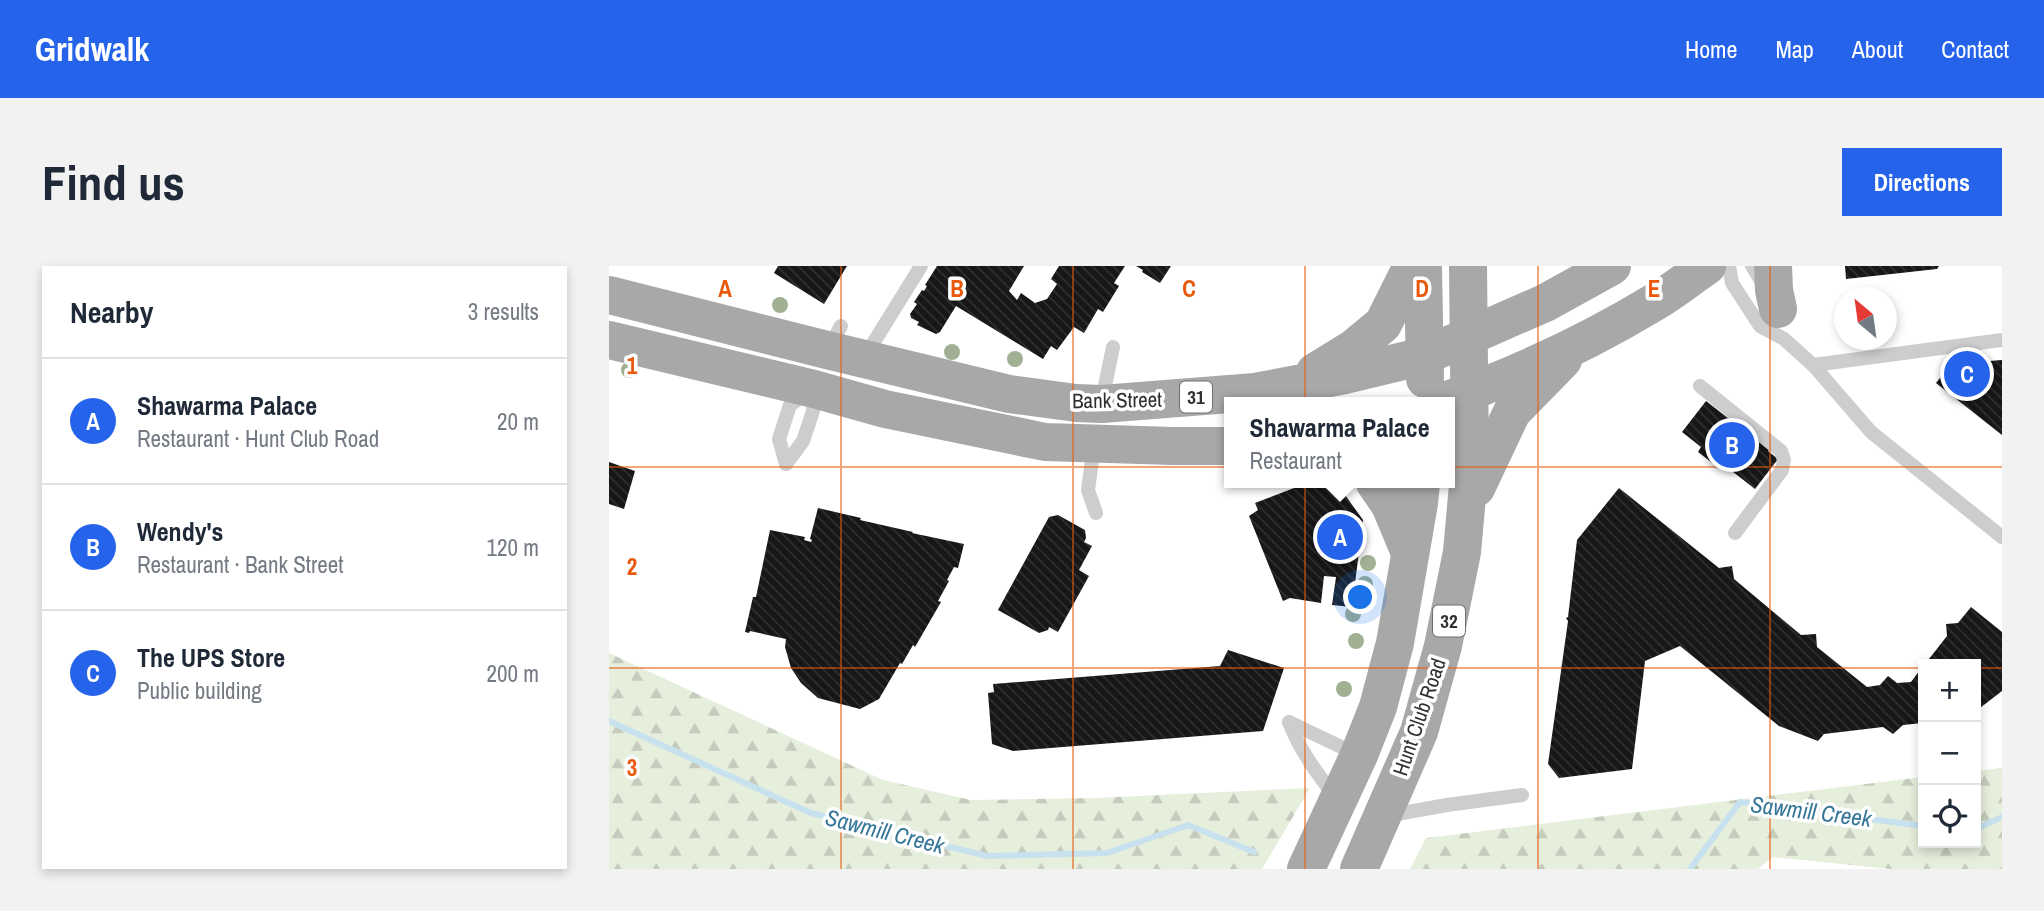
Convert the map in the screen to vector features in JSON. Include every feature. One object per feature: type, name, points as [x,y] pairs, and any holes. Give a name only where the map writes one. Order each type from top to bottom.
[{"type":"main road","points":[[1289,386],[1336,361],[1383,324],[1412,266]]},
{"type":"main road","points":[[1423,266],[1426,397]]},
{"type":"main road","name":"Hunt Club Road","points":[[1359,869],[1419,732],[1443,646],[1462,552],[1470,463],[1456,397],[1469,337],[1468,266]]},
{"type":"main road","name":"Bank Street","points":[[609,295],[844,345],[1009,394],[1102,404],[1221,395],[1289,386],[1424,356],[1545,303],[1612,266]]},
{"type":"main road","points":[[1456,397],[1583,342],[1656,301],[1707,266]]},
{"type":"main road","points":[[1773,266],[1774,290],[1781,324]]},
{"type":"main road","name":"Bank Street","points":[[609,340],[814,389],[885,409],[1045,442],[1224,446]]},
{"type":"main road","points":[[1467,509],[1512,412],[1583,342]]},
{"type":"main road","points":[[814,389],[844,345]]},
{"type":"main road","points":[[1094,444],[1102,404]]},
{"type":"main road","points":[[1378,488],[1390,505],[1410,553]]},
{"type":"main road","name":"Hunt Club Road","points":[[1307,869],[1373,723],[1395,643],[1420,488]]},
{"type":"main road","points":[[1359,755],[1402,775]]},
{"type":"lane","points":[[844,345],[921,266]]},
{"type":"lane","points":[[1729,266],[1731,283],[1760,326],[1781,324]]},
{"type":"lane","points":[[1752,266],[1781,324],[1871,432],[2002,537]]},
{"type":"lane","points":[[1813,365],[2002,340]]},
{"type":"lane","points":[[1102,404],[1113,347]]},
{"type":"lane","points":[[1700,386],[1781,451],[1784,460],[1782,470],[1735,533]]},
{"type":"lane","points":[[1094,444],[1088,490],[1096,513]]},
{"type":"lane","points":[[1339,802],[1310,765],[1297,744],[1289,722],[1359,755]]},
{"type":"lane","points":[[1382,817],[1522,795]]},
{"type":"green space","points":[[609,653],[883,780],[971,800],[1095,798],[1310,788],[1262,869],[609,869]]},
{"type":"green space","points":[[2002,768],[2002,869],[1890,869],[1773,857],[1758,869],[1410,869],[1426,838],[1918,778],[1918,848],[1981,848],[1981,770]]},
{"type":"building","points":[[778,266],[847,266],[824,304],[774,273]]},
{"type":"building","points":[[937,266],[1024,266],[1009,291],[1017,300],[1021,293],[1035,303],[1047,299],[1057,284],[1051,279],[1059,266],[1125,266],[1114,283],[1119,286],[1103,312],[1098,309],[1084,333],[1074,327],[1057,350],[1051,346],[1043,359],[956,306],[936,334],[917,325],[919,322],[911,318],[910,314],[917,304],[914,302],[922,290],[924,291]]},
{"type":"building","points":[[1136,266],[1171,266],[1160,283]]},
{"type":"building","points":[[1845,266],[1939,266],[1937,269],[1846,279]]},
{"type":"building","points":[[2002,360],[2002,435],[1936,383],[1951,364]]},
{"type":"building","points":[[1706,401],[1748,431],[1747,434],[1770,449],[1768,451],[1778,459],[1755,489],[1719,461],[1715,465],[1698,452],[1701,447],[1682,432]]},
{"type":"building","points":[[609,462],[635,471],[624,509],[609,504]]},
{"type":"building","points":[[1294,488],[1331,488],[1343,492],[1363,520],[1352,607],[1332,605],[1336,577],[1324,576],[1321,603],[1290,598],[1283,601],[1249,516],[1258,510],[1255,503]]},
{"type":"building","points":[[1619,488],[1719,568],[1732,566],[1734,579],[1801,635],[1816,634],[1817,647],[1867,687],[1880,685],[1888,676],[1897,683],[1911,682],[1918,673],[1918,724],[1903,725],[1893,734],[1883,727],[1824,734],[1818,741],[1779,726],[1680,646],[1645,661],[1632,769],[1559,778],[1548,764],[1577,540]]},
{"type":"building","points":[[818,508],[964,544],[958,568],[954,567],[938,601],[941,602],[915,647],[913,645],[902,664],[900,663],[879,699],[860,709],[818,698],[801,683],[791,668],[785,647],[786,639],[745,632],[753,597],[756,597],[770,530],[805,537],[804,540],[811,542]]},
{"type":"building","points":[[1058,515],[1085,530],[1084,542],[1092,546],[1079,570],[1089,576],[1058,632],[1049,627],[1039,633],[998,610],[1049,517]]},
{"type":"building","points":[[1971,607],[2002,632],[2002,691],[1981,707],[1981,659],[1929,659],[1947,636],[1946,624],[1958,623]]},
{"type":"building","points":[[1228,650],[1284,668],[1263,731],[1013,751],[992,744],[988,693],[994,692],[993,684],[1220,666]]},
{"type":"waterway","name":"Sawmill Creek","points":[[609,721],[811,813],[987,856],[1107,853],[1188,825],[1254,852]]},
{"type":"waterway","name":"Sawmill Creek","points":[[1690,869],[1740,802],[1918,825]]},
{"type":"waterway","name":"Sawmill Creek","points":[[1981,827],[2002,817]]},
{"type":"place","name":"The UPS Store","points":[[1967,374]]},
{"type":"place","name":"Wendy's","points":[[1732,445]]},
{"type":"place","name":"Shawarma Palace","points":[[1340,537]]}]
